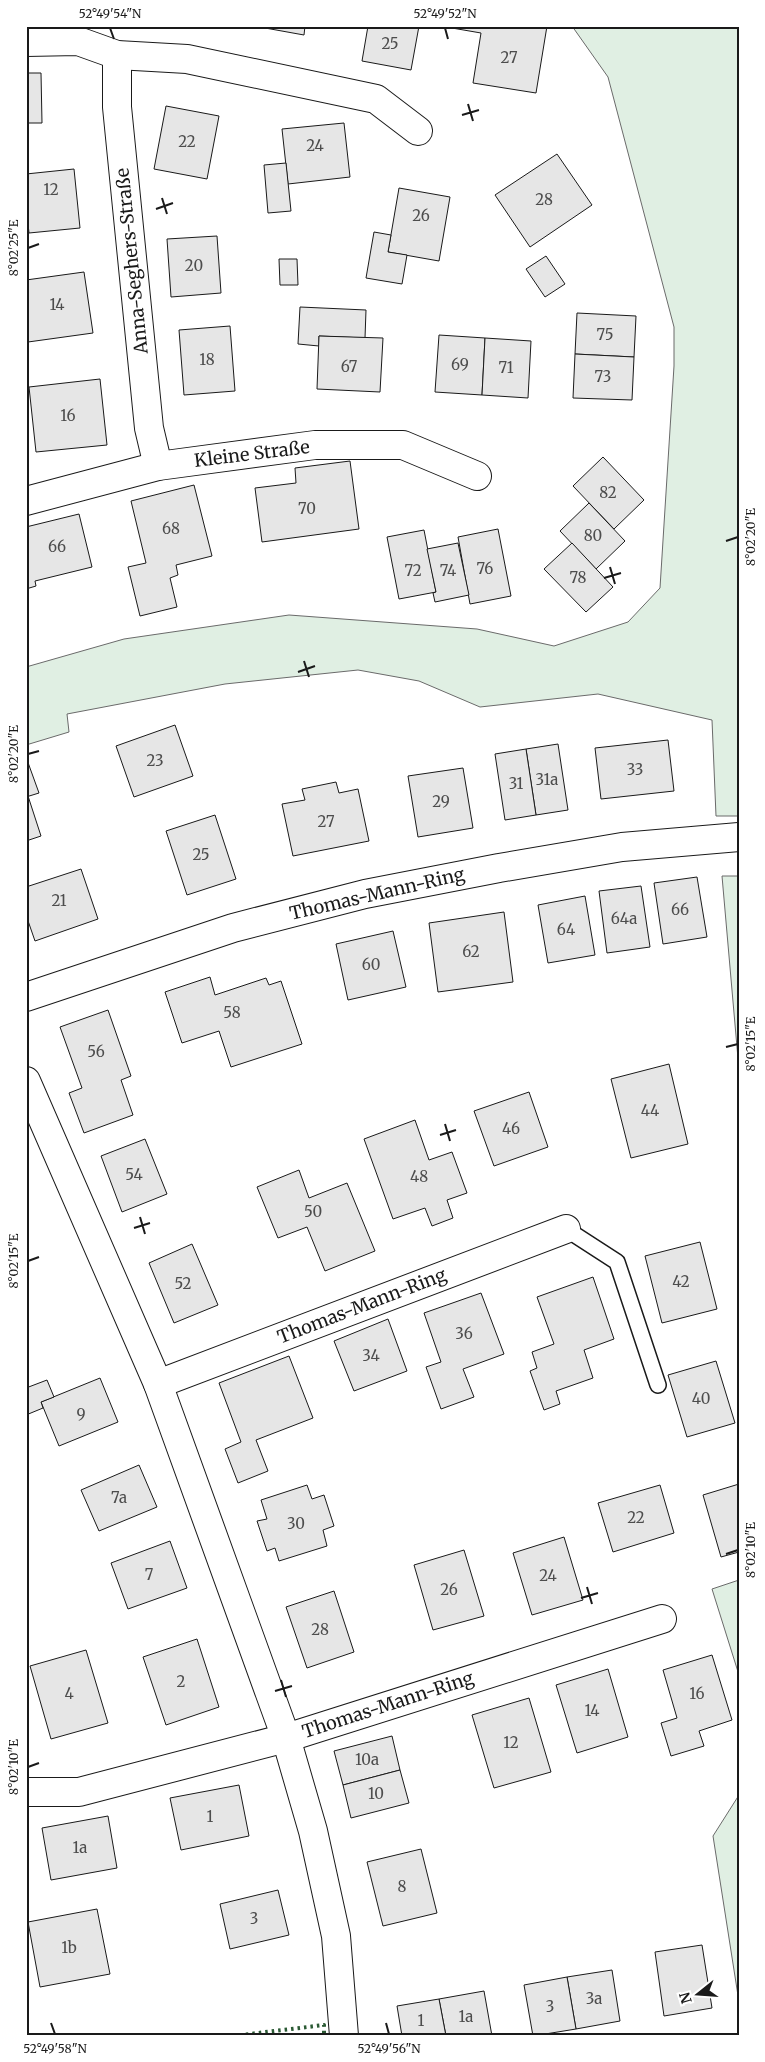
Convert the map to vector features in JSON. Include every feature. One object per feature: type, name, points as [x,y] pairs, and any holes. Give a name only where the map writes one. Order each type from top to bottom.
[{"type":"street","points":[[26,42],[78,41],[117,55],[187,59],[376,99],[418,131]]},
{"type":"street","name":"Anna-Seghers-Straße","points":[[117,55],[117,107],[150,428],[158,466]]},
{"type":"street","name":"Kleine Straße","points":[[26,501],[158,466],[315,445],[403,445],[477,476]]},
{"type":"street","name":"Thomas-Mann-Ring","points":[[26,997],[234,928],[365,894],[622,847],[739,837]]},
{"type":"street","name":"Thomas-Mann-Ring","points":[[26,1081],[158,1384],[286,1738],[313,1831],[336,1936],[344,2036]]},
{"type":"street","name":"Thomas-Mann-Ring","points":[[158,1384],[566,1229]]},
{"type":"street","name":"Thomas-Mann-Ring","points":[[286,1738],[662,1619]]},
{"type":"street","points":[[26,1792],[79,1792],[286,1738]]},
{"type":"lane","points":[[566,1229],[617,1262],[658,1385]]},
{"type":"green space","points":[[572,26],[739,26],[739,816],[716,816],[712,720],[598,694],[480,707],[419,681],[358,670],[225,684],[67,714],[69,732],[26,745],[26,667],[124,639],[289,615],[477,629],[554,646],[628,622],[660,588],[674,366],[674,327],[608,77]]},
{"type":"green space","points":[[722,876],[739,876],[739,1070]]},
{"type":"green space","points":[[739,1580],[739,1675],[712,1589]]},
{"type":"green space","points":[[739,1795],[739,2002],[713,1836]]},
{"type":"building","points":[[254,26],[305,26],[304,35]]},
{"type":"building","points":[[368,26],[419,26],[411,70],[362,61]]},
{"type":"building","points":[[452,26],[547,26],[536,93],[473,83],[481,33],[452,28]]},
{"type":"building","points":[[26,73],[41,73],[42,123],[26,123]]},
{"type":"building","points":[[166,106],[219,116],[207,179],[154,169]]},
{"type":"building","points":[[344,123],[350,177],[288,184],[282,129]]},
{"type":"building","points":[[557,154],[592,205],[530,247],[495,195]]},
{"type":"building","points":[[286,163],[291,211],[268,213],[264,165]]},
{"type":"building","points":[[74,169],[80,228],[29,233],[26,206],[26,174]]},
{"type":"building","points":[[399,188],[450,197],[439,261],[388,252]]},
{"type":"building","points":[[374,232],[391,235],[388,252],[407,255],[402,284],[366,278]]},
{"type":"building","points":[[217,236],[221,293],[171,297],[167,239]]},
{"type":"building","points":[[546,256],[565,284],[545,297],[526,269]]},
{"type":"building","points":[[279,259],[297,259],[298,285],[280,285]]},
{"type":"building","points":[[84,272],[93,333],[28,342],[26,280]]},
{"type":"building","points":[[300,307],[366,310],[365,338],[319,336],[319,346],[298,344]]},
{"type":"building","points":[[577,313],[636,316],[634,357],[575,354]]},
{"type":"building","points":[[230,326],[235,391],[184,395],[179,330]]},
{"type":"building","points":[[439,335],[485,338],[482,395],[435,392]]},
{"type":"building","points":[[319,336],[383,338],[380,392],[317,389]]},
{"type":"building","points":[[485,338],[531,341],[528,398],[482,395]]},
{"type":"building","points":[[575,354],[634,357],[632,400],[573,398]]},
{"type":"building","points":[[100,379],[107,445],[36,452],[29,387]]},
{"type":"building","points":[[603,457],[644,500],[614,529],[573,486]]},
{"type":"building","points":[[350,461],[359,529],[262,542],[255,488],[296,483],[295,468]]},
{"type":"building","points":[[194,485],[212,556],[176,565],[178,575],[170,578],[177,607],[140,616],[128,567],[146,563],[131,501]]},
{"type":"building","points":[[589,503],[625,541],[596,569],[560,531]]},
{"type":"building","points":[[79,514],[92,567],[35,581],[36,586],[26,589],[26,527]]},
{"type":"building","points":[[498,529],[511,596],[470,604],[458,537]]},
{"type":"building","points":[[424,530],[436,592],[399,599],[387,537]]},
{"type":"building","points":[[458,543],[469,595],[435,602],[433,593],[436,592],[427,549]]},
{"type":"building","points":[[572,543],[613,587],[586,612],[544,569]]},
{"type":"building","points":[[175,725],[193,776],[134,797],[116,746]]},
{"type":"building","points":[[668,740],[674,791],[601,799],[595,748]]},
{"type":"building","points":[[558,744],[568,810],[536,815],[526,749]]},
{"type":"building","points":[[526,749],[536,815],[505,820],[495,754]]},
{"type":"building","points":[[26,757],[39,793],[26,797]]},
{"type":"building","points":[[463,768],[473,828],[418,837],[408,776]]},
{"type":"building","points":[[336,782],[339,793],[358,789],[369,841],[293,856],[282,804],[305,800],[302,789]]},
{"type":"building","points":[[28,796],[41,836],[26,841],[26,797]]},
{"type":"building","points":[[215,815],[236,879],[187,895],[166,831]]},
{"type":"building","points":[[81,869],[98,919],[35,941],[26,915],[26,887]]},
{"type":"building","points":[[697,877],[707,937],[663,944],[654,883]]},
{"type":"building","points":[[641,886],[650,947],[607,953],[599,891]]},
{"type":"building","points":[[585,896],[595,955],[548,963],[538,905]]},
{"type":"building","points":[[504,912],[513,982],[438,992],[429,923]]},
{"type":"building","points":[[393,931],[406,987],[348,1000],[336,944]]},
{"type":"building","points":[[210,977],[215,995],[266,978],[269,985],[281,981],[302,1044],[231,1067],[219,1031],[182,1043],[165,992]]},
{"type":"building","points":[[108,1010],[131,1076],[121,1080],[133,1115],[84,1133],[69,1093],[82,1088],[60,1027]]},
{"type":"building","points":[[669,1064],[688,1144],[631,1158],[611,1079]]},
{"type":"building","points":[[529,1092],[548,1147],[494,1166],[474,1111]]},
{"type":"building","points":[[415,1120],[429,1160],[452,1152],[467,1193],[447,1200],[453,1218],[432,1226],[425,1208],[393,1219],[364,1139]]},
{"type":"building","points":[[145,1139],[167,1194],[122,1212],[101,1156]]},
{"type":"building","points":[[299,1170],[309,1198],[347,1183],[375,1251],[325,1271],[307,1227],[278,1238],[257,1187]]},
{"type":"building","points":[[700,1242],[717,1309],[662,1323],[645,1256]]},
{"type":"building","points":[[192,1244],[218,1305],[174,1323],[149,1263]]},
{"type":"building","points":[[593,1277],[614,1339],[584,1350],[593,1378],[556,1391],[560,1404],[544,1410],[530,1371],[537,1368],[532,1352],[554,1344],[537,1297]]},
{"type":"building","points":[[481,1293],[504,1354],[463,1369],[474,1397],[441,1409],[426,1367],[441,1362],[424,1313]]},
{"type":"building","points":[[388,1319],[407,1371],[354,1391],[334,1341]]},
{"type":"building","points":[[289,1356],[313,1418],[256,1440],[268,1471],[238,1483],[225,1449],[241,1442],[219,1383]]},
{"type":"building","points":[[716,1361],[735,1423],[687,1437],[668,1375]]},
{"type":"building","points":[[100,1378],[118,1422],[59,1446],[41,1402]]},
{"type":"building","points":[[47,1380],[54,1397],[41,1402],[43,1408],[26,1415],[26,1388]]},
{"type":"building","points":[[139,1465],[157,1507],[99,1531],[81,1490]]},
{"type":"building","points":[[739,1484],[739,1552],[721,1557],[703,1495]]},
{"type":"building","points":[[307,1485],[312,1499],[324,1495],[334,1526],[323,1530],[327,1546],[279,1561],[275,1548],[267,1551],[257,1521],[267,1519],[261,1500]]},
{"type":"building","points":[[660,1485],[674,1533],[613,1552],[598,1503]]},
{"type":"building","points":[[564,1537],[583,1600],[532,1615],[513,1553]]},
{"type":"building","points":[[170,1541],[187,1588],[128,1609],[111,1563]]},
{"type":"building","points":[[464,1550],[484,1616],[433,1630],[414,1565]]},
{"type":"building","points":[[334,1591],[354,1652],[307,1668],[286,1607]]},
{"type":"building","points":[[197,1639],[219,1707],[166,1725],[143,1657]]},
{"type":"building","points":[[86,1650],[108,1723],[51,1739],[30,1666]]},
{"type":"building","points":[[712,1655],[732,1720],[699,1731],[704,1746],[671,1756],[661,1723],[677,1718],[663,1670]]},
{"type":"building","points":[[608,1669],[628,1737],[577,1753],[556,1685]]},
{"type":"building","points":[[529,1698],[551,1772],[494,1788],[472,1715]]},
{"type":"building","points":[[392,1736],[400,1770],[343,1785],[334,1751]]},
{"type":"building","points":[[400,1770],[409,1803],[351,1818],[343,1785]]},
{"type":"building","points":[[239,1785],[249,1836],[181,1850],[170,1798]]},
{"type":"building","points":[[108,1816],[117,1868],[51,1880],[42,1828]]},
{"type":"building","points":[[421,1849],[437,1913],[383,1926],[367,1862]]},
{"type":"building","points":[[278,1890],[289,1935],[230,1949],[220,1904]]},
{"type":"building","points":[[97,1909],[110,1974],[40,1987],[28,1922]]},
{"type":"building","points":[[702,1945],[712,2008],[664,2016],[655,1952]]},
{"type":"building","points":[[612,1970],[620,2021],[576,2029],[567,1977]]},
{"type":"building","points":[[567,1977],[576,2029],[533,2036],[524,1985]]},
{"type":"building","points":[[484,1991],[492,2036],[446,2036],[439,1999]]},
{"type":"building","points":[[439,1999],[446,2036],[402,2036],[397,2006]]},
{"type":"hedge","points":[[233,2036],[324,2025],[324,2036]]}]
